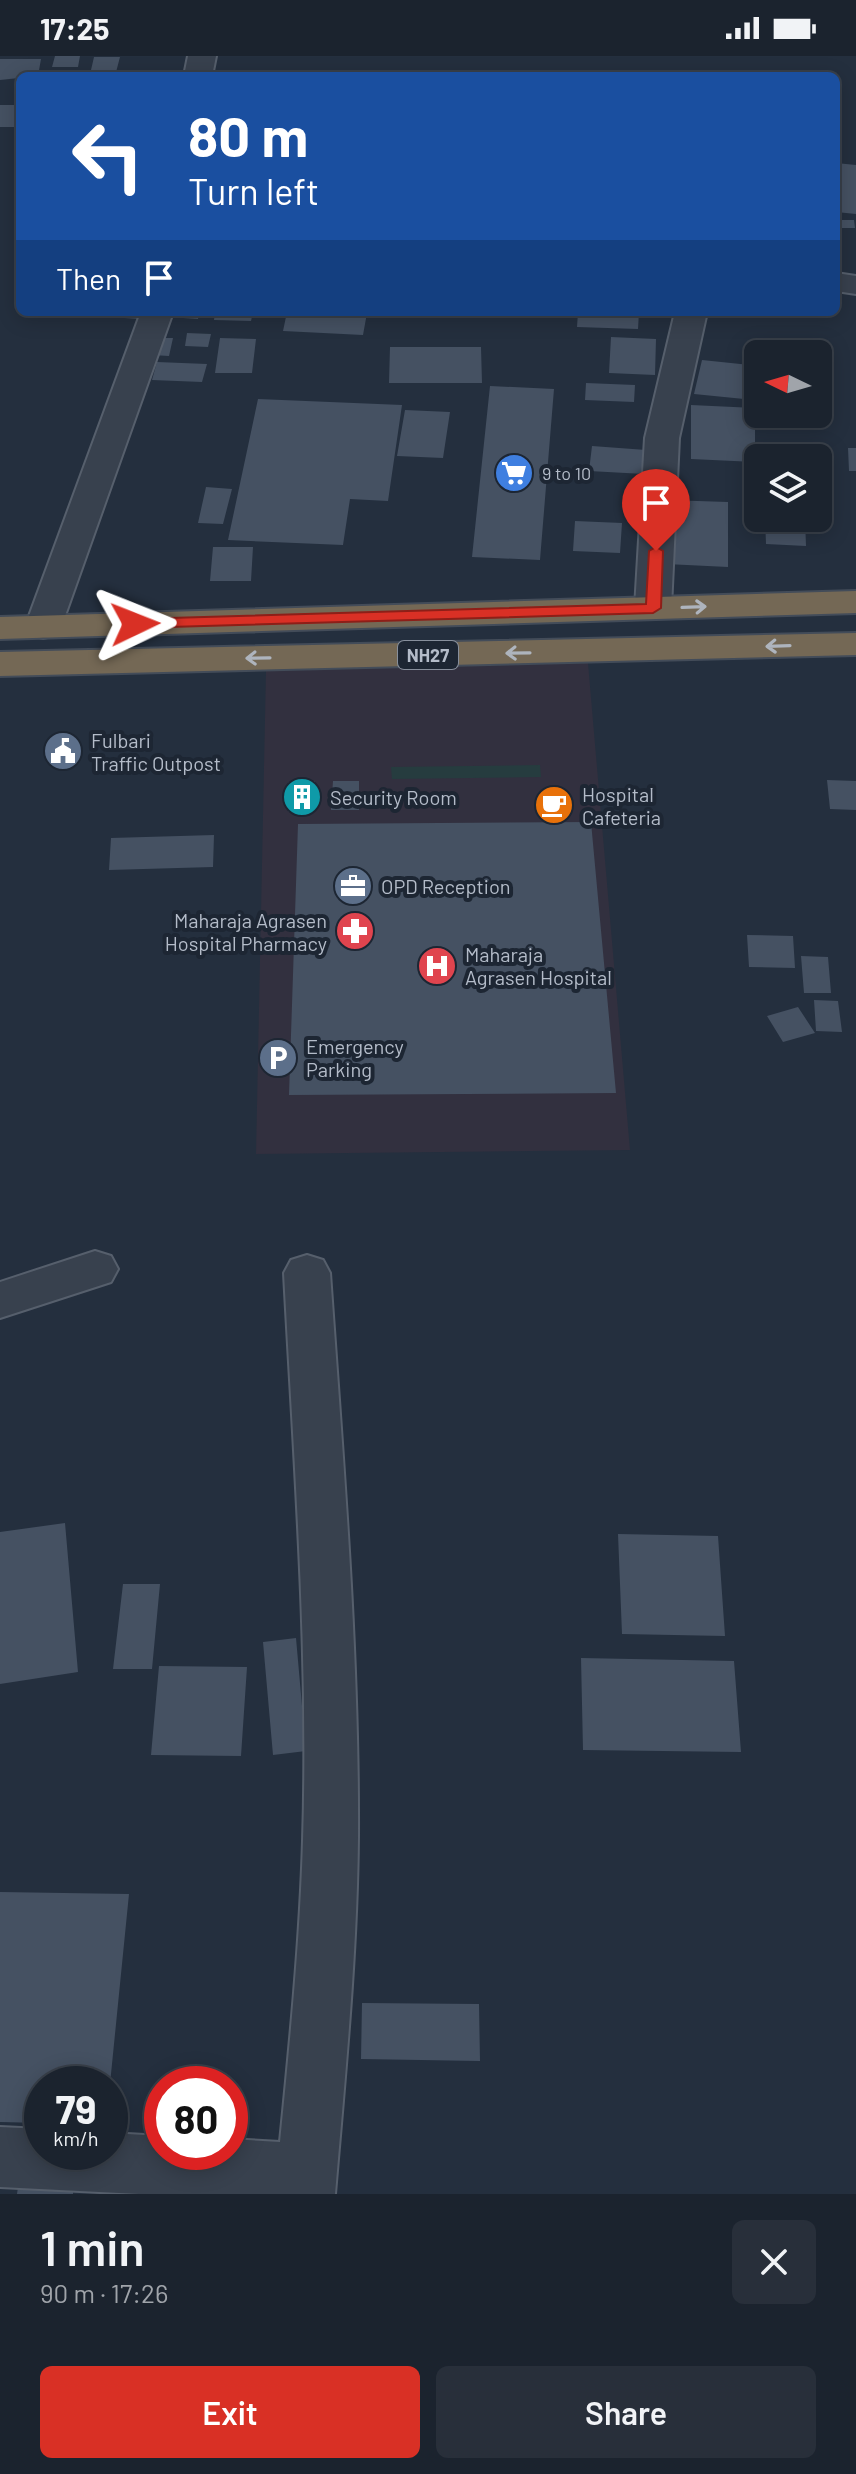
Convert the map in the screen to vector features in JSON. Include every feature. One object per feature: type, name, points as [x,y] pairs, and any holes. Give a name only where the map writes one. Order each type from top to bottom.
[{"type":"highway","name":"NH27","points":[[0,628],[856,602]]},
{"type":"highway","name":"NH27","points":[[0,664],[856,644]]},
{"type":"street","points":[[43,627],[156,316]]},
{"type":"street","points":[[653,608],[662,438],[690,316]]},
{"type":"street","points":[[0,1300],[95,1269]]},
{"type":"street","points":[[0,2157],[306,2184],[326,1920],[331,1791],[325,1575],[307,1273]]},
{"type":"shaded area","name":"Maharaja Agrasen Hospital","points":[[588,663],[630,1150],[256,1154],[266,671]]},
{"type":"green space","points":[[540,765],[541,777],[392,779],[391,767]]},
{"type":"building","points":[[55,56],[80,56],[78,67],[52,67]]},
{"type":"building","points":[[94,57],[120,57],[116,72],[91,70]]},
{"type":"building","points":[[0,59],[41,59],[39,72],[16,72],[16,78],[0,80]]},
{"type":"building","points":[[0,105],[16,105],[16,127],[0,127]]},
{"type":"building","points":[[840,163],[856,165],[856,214],[840,212]]},
{"type":"building","points":[[840,220],[854,220],[855,228],[840,228]]},
{"type":"building","points":[[108,316],[141,316],[140,319]]},
{"type":"building","points":[[168,316],[198,316],[198,319]]},
{"type":"building","points":[[214,316],[252,316],[251,321],[214,320]]},
{"type":"building","points":[[286,316],[366,316],[363,335],[283,331]]},
{"type":"building","points":[[578,316],[639,316],[638,329],[577,327]]},
{"type":"building","points":[[187,333],[211,334],[208,347],[185,346]]},
{"type":"building","points":[[611,337],[656,339],[655,375],[609,373]]},
{"type":"building","points":[[157,338],[173,338],[169,356],[152,355]]},
{"type":"building","points":[[220,338],[256,339],[252,373],[215,373]]},
{"type":"building","points":[[390,347],[481,347],[482,383],[389,383]]},
{"type":"building","points":[[702,360],[744,364],[744,399],[694,394]]},
{"type":"building","points":[[157,362],[207,364],[202,382],[152,380]]},
{"type":"building","points":[[586,383],[635,385],[634,402],[585,400]]},
{"type":"building","name":"9 to 10","points":[[490,386],[554,389],[540,560],[472,557]]},
{"type":"building","points":[[258,399],[402,405],[388,501],[350,499],[343,545],[228,540]]},
{"type":"building","points":[[691,405],[744,407],[744,428],[755,428],[755,444],[744,444],[744,461],[691,459]]},
{"type":"building","points":[[405,410],[450,412],[443,458],[397,456]]},
{"type":"building","points":[[592,446],[646,450],[644,474],[589,471]]},
{"type":"building","points":[[848,448],[856,448],[856,471],[849,471]]},
{"type":"building","points":[[206,487],[232,489],[223,524],[198,523]]},
{"type":"building","points":[[667,500],[728,502],[728,567],[666,564]]},
{"type":"building","points":[[575,521],[622,523],[620,553],[573,551]]},
{"type":"building","points":[[766,532],[806,532],[806,546],[766,544]]},
{"type":"building","points":[[213,547],[253,547],[251,581],[210,581]]},
{"type":"building","points":[[827,780],[856,781],[856,810],[830,809]]},
{"type":"building","name":"Security Room","points":[[315,781],[315,811],[288,812],[288,782]]},
{"type":"building","points":[[333,781],[359,781],[359,810],[331,810]]},
{"type":"building","points":[[591,822],[616,1093],[289,1095],[298,824]]},
{"type":"building","points":[[214,835],[213,867],[109,870],[111,838]]},
{"type":"building","points":[[747,935],[793,936],[795,968],[749,967]]},
{"type":"building","points":[[801,956],[828,957],[831,993],[804,993]]},
{"type":"building","points":[[814,1000],[838,1001],[842,1032],[816,1031]]},
{"type":"building","points":[[798,1007],[815,1033],[783,1042],[767,1016]]},
{"type":"building","points":[[65,1523],[78,1672],[0,1684],[0,1532]]},
{"type":"building","points":[[618,1534],[718,1536],[725,1636],[622,1634]]},
{"type":"building","points":[[123,1584],[160,1584],[152,1669],[113,1669]]},
{"type":"building","points":[[296,1638],[306,1751],[273,1755],[263,1642]]},
{"type":"building","points":[[581,1658],[734,1661],[741,1752],[583,1750]]},
{"type":"building","points":[[159,1666],[247,1667],[241,1756],[151,1755]]},
{"type":"building","points":[[0,1892],[129,1894],[112,2066],[24,2066],[24,2123],[0,2122]]},
{"type":"building","points":[[362,2003],[479,2004],[480,2061],[361,2059]]},
{"type":"building","points":[[18,2187],[73,2192],[73,2194],[17,2194]]},
{"type":"place","name":"9 to 10","points":[[514,473]]},
{"type":"place","name":"Fulbari Traffic Outpost","points":[[63,751]]},
{"type":"place","name":"Security Room","points":[[302,797]]},
{"type":"place","name":"Hospital Cafeteria","points":[[554,805]]},
{"type":"place","name":"OPD Reception","points":[[353,886]]},
{"type":"place","name":"Maharaja Agrasen Hospital Pharmacy","points":[[355,931]]},
{"type":"place","name":"Maharaja Agrasen Hospital","points":[[437,966]]},
{"type":"place","name":"Emergency Parking","points":[[278,1058]]},
{"type":"route","points":[[135,624],[653,608],[656,551]]}]
